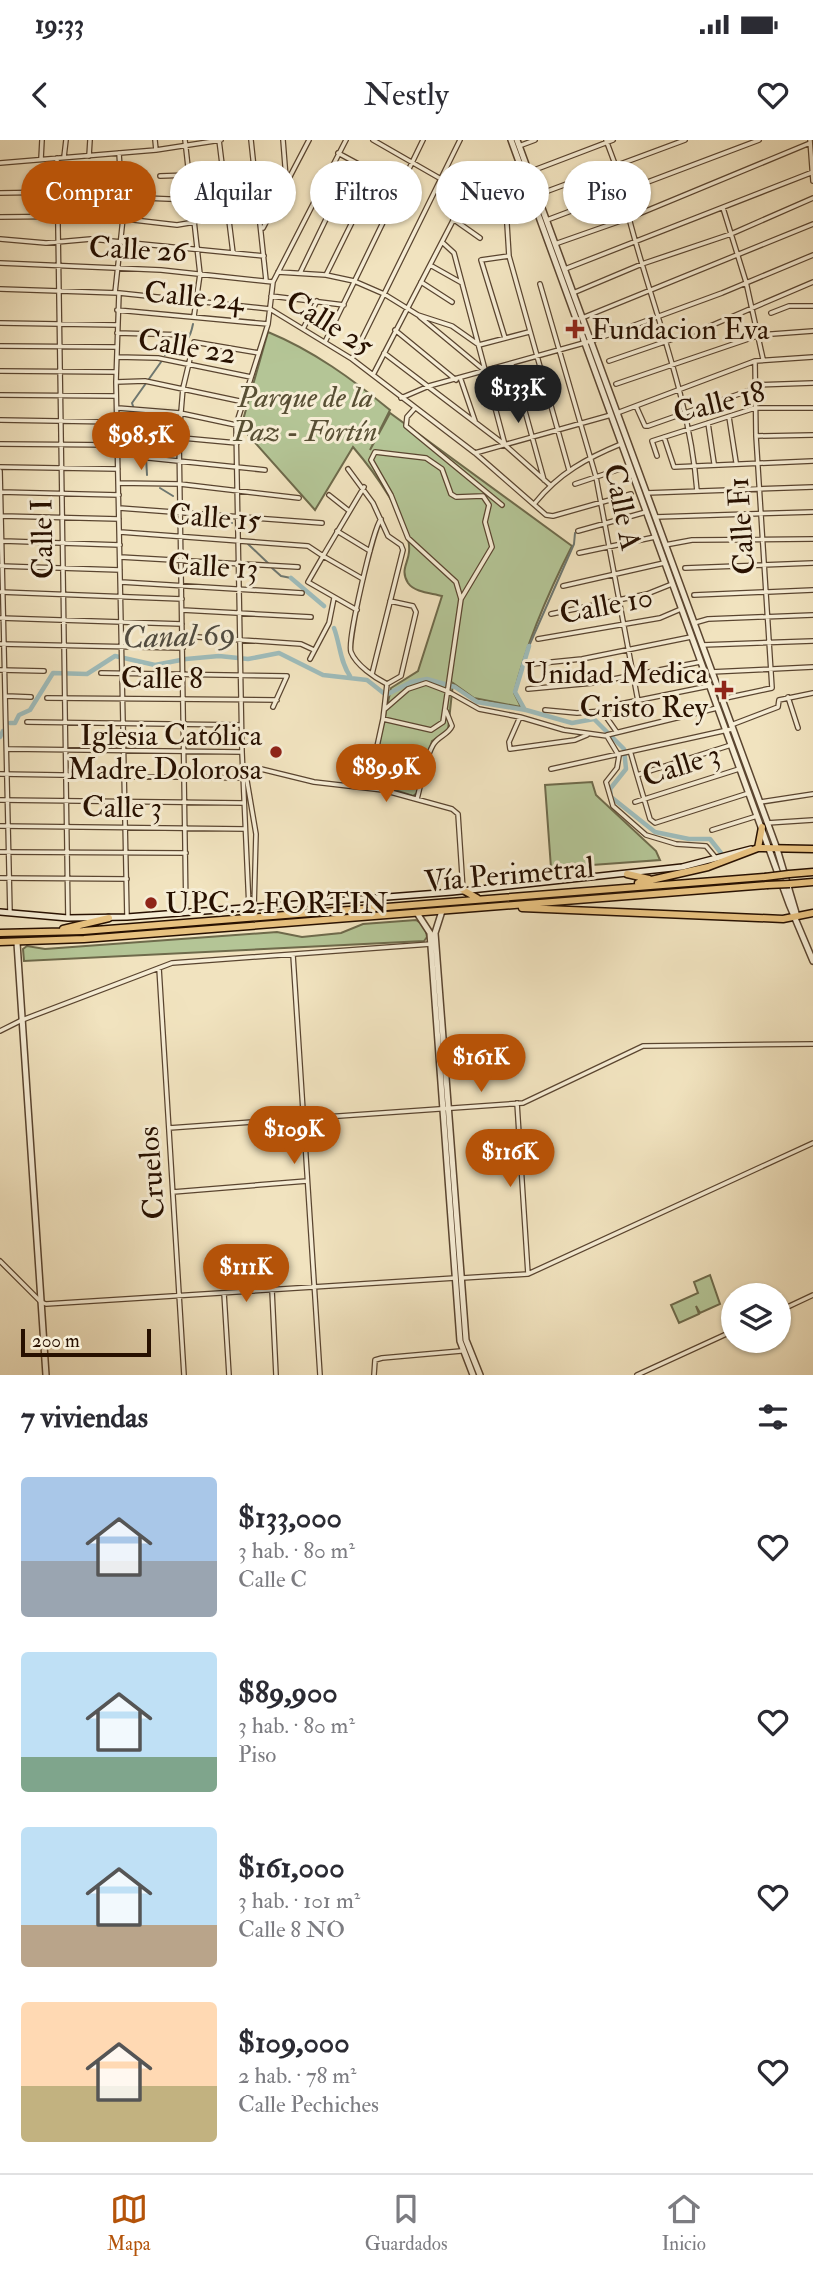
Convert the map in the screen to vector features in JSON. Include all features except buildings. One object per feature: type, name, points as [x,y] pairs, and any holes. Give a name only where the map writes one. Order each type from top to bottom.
[{"type":"highway","points":[[758,848],[764,825]]},
{"type":"highway","points":[[619,888],[708,867],[758,848],[813,849]]},
{"type":"highway","name":"Vía Perimetral","points":[[0,933],[51,932],[813,872]]},
{"type":"highway","points":[[626,874],[664,884]]},
{"type":"highway","name":"Vía Perimetral","points":[[0,942],[17,943],[813,882]]},
{"type":"highway","points":[[463,890],[479,899]]},
{"type":"highway","points":[[496,907],[783,919],[813,913]]},
{"type":"highway","points":[[51,932],[109,918]]},
{"type":"street","points":[[41,160],[42,140]]},
{"type":"street","points":[[64,158],[66,140]]},
{"type":"street","points":[[89,156],[90,140]]},
{"type":"street","points":[[155,140],[156,150]]},
{"type":"street","points":[[0,163],[156,150],[186,142],[220,140],[233,253]]},
{"type":"street","points":[[251,140],[266,280]]},
{"type":"street","points":[[283,140],[285,161]]},
{"type":"street","points":[[296,163],[309,140]]},
{"type":"street","points":[[334,161],[346,140]]},
{"type":"street","points":[[373,140],[410,161]]},
{"type":"street","points":[[383,146],[386,140]]},
{"type":"street","points":[[412,161],[423,140]]},
{"type":"street","points":[[450,161],[460,140]]},
{"type":"street","points":[[511,140],[521,161]]},
{"type":"street","points":[[522,161],[518,143],[535,140]]},
{"type":"street","points":[[549,164],[613,140]]},
{"type":"street","points":[[631,161],[685,140]]},
{"type":"street","points":[[651,181],[759,140]]},
{"type":"street","points":[[607,141],[614,161]]},
{"type":"street","points":[[186,142],[188,161]]},
{"type":"street","points":[[651,208],[810,142],[813,179]]},
{"type":"street","points":[[119,153],[120,161]]},
{"type":"street","points":[[338,153],[353,161]]},
{"type":"street","points":[[565,269],[813,172]]},
{"type":"street","points":[[160,176],[170,176]]},
{"type":"street","points":[[352,359],[436,189]]},
{"type":"street","points":[[0,193],[21,192]]},
{"type":"street","points":[[573,293],[642,264],[731,234],[813,198]]},
{"type":"street","points":[[252,908],[256,834],[242,752],[236,425],[268,324],[273,282],[310,207]]},
{"type":"street","points":[[723,208],[753,308],[763,359]]},
{"type":"street","points":[[0,217],[21,217]]},
{"type":"street","points":[[156,222],[183,224]]},
{"type":"street","name":"Calle I","points":[[57,224],[68,918]]},
{"type":"street","points":[[122,224],[117,293],[116,396],[124,646],[127,917]]},
{"type":"street","points":[[194,316],[200,274],[195,224]]},
{"type":"street","points":[[262,230],[265,224]]},
{"type":"street","points":[[300,273],[324,224]]},
{"type":"street","points":[[326,275],[351,224]]},
{"type":"street","points":[[325,342],[381,224]]},
{"type":"street","points":[[373,374],[450,224]]},
{"type":"street","points":[[460,224],[480,238]]},
{"type":"street","points":[[507,224],[509,256],[569,470]]},
{"type":"street","points":[[542,224],[604,376],[621,444],[717,708],[729,728],[731,745],[749,793],[774,848],[813,961]]},
{"type":"street","points":[[548,224],[573,293],[583,331],[587,330],[595,372],[655,517],[712,672],[729,728],[759,802],[764,825]]},
{"type":"street","points":[[555,244],[612,224]]},
{"type":"street","points":[[631,224],[684,414],[695,464],[697,491]]},
{"type":"street","points":[[580,320],[813,224]]},
{"type":"street","points":[[0,239],[121,242],[166,249],[198,249],[264,256]]},
{"type":"street","points":[[441,242],[454,253],[505,445]]},
{"type":"street","points":[[401,398],[429,386],[459,380],[590,342],[813,254]]},
{"type":"street","points":[[505,338],[481,260],[509,256]]},
{"type":"street","name":"Calle 26","points":[[0,263],[118,267],[273,282]]},
{"type":"street","points":[[429,265],[462,283]]},
{"type":"street","points":[[278,272],[326,275],[354,281],[384,294],[418,315],[486,371]]},
{"type":"street","points":[[421,282],[452,303]]},
{"type":"street","points":[[609,361],[753,308],[813,282]]},
{"type":"street","name":"Calle A","points":[[540,285],[596,477],[638,701]]},
{"type":"street","name":"Calle 25","points":[[0,289],[117,293],[196,299],[270,309],[373,374],[475,453],[546,515],[553,516],[601,501]]},
{"type":"street","points":[[271,296],[344,304]]},
{"type":"street","points":[[303,328],[317,301]]},
{"type":"street","points":[[771,313],[789,306],[813,306]]},
{"type":"street","name":"Calle 24","points":[[117,310],[268,324]]},
{"type":"street","points":[[418,315],[445,322],[479,345],[529,332]]},
{"type":"street","name":"Calle 24","points":[[0,323],[118,325]]},
{"type":"street","points":[[396,330],[459,380],[475,423]]},
{"type":"street","points":[[616,384],[671,368],[760,335],[813,331]]},
{"type":"street","points":[[117,332],[186,335]]},
{"type":"street","points":[[186,913],[178,436],[183,388],[191,345],[197,341],[259,353]]},
{"type":"street","points":[[0,346],[116,347]]},
{"type":"street","points":[[384,353],[505,445],[550,485]]},
{"type":"street","name":"Calle 22","points":[[117,357],[158,358],[251,377]]},
{"type":"street","points":[[475,453],[614,414],[755,361],[813,357]]},
{"type":"street","name":"Calle F1","points":[[721,699],[772,688],[756,436],[755,361]]},
{"type":"street","points":[[512,364],[544,480]]},
{"type":"street","name":"Calle 22","points":[[0,371],[116,372]]},
{"type":"street","points":[[595,372],[599,371],[604,376]]},
{"type":"street","points":[[116,383],[145,381],[244,402]]},
{"type":"street","points":[[636,406],[646,426],[756,386],[813,383]]},
{"type":"street","points":[[0,395],[116,396]]},
{"type":"street","points":[[117,408],[139,408],[236,425]]},
{"type":"street","points":[[415,408],[407,416],[407,426],[502,505]]},
{"type":"street","name":"Calle 18","points":[[657,456],[652,441],[755,408],[813,408]]},
{"type":"street","points":[[729,416],[736,462]]},
{"type":"street","points":[[0,420],[117,422]]},
{"type":"street","points":[[708,423],[714,463]]},
{"type":"street","points":[[117,432],[237,443]]},
{"type":"street","points":[[756,436],[813,435]]},
{"type":"street","points":[[664,437],[673,466],[813,461]]},
{"type":"street","points":[[0,444],[117,445]]},
{"type":"street","points":[[535,503],[550,485],[569,470],[591,456],[621,444]]},
{"type":"street","points":[[383,719],[431,730],[440,726],[446,711],[461,599],[492,547],[485,522],[489,512],[487,500],[477,495],[456,497],[451,494],[442,469],[426,458],[375,452],[371,456],[373,466],[391,495],[408,538],[456,582],[461,599]]},
{"type":"street","points":[[149,458],[265,470]]},
{"type":"street","points":[[575,484],[629,466]]},
{"type":"street","points":[[10,913],[9,774],[2,644],[0,469],[118,468]]},
{"type":"street","points":[[348,469],[363,487],[388,536],[401,545],[402,550],[372,674]]},
{"type":"street","points":[[118,483],[180,484],[299,498]]},
{"type":"street","points":[[646,493],[813,486]]},
{"type":"street","points":[[357,610],[309,582],[363,487]]},
{"type":"street","points":[[0,492],[119,495]]},
{"type":"street","points":[[601,501],[631,494]]},
{"type":"street","points":[[329,495],[348,510]]},
{"type":"street","points":[[119,508],[180,510],[322,523]]},
{"type":"street","points":[[578,531],[646,512]]},
{"type":"street","points":[[655,517],[813,512]]},
{"type":"street","points":[[1,516],[119,519]]},
{"type":"street","points":[[381,519],[370,551],[351,652],[372,674],[387,684]]},
{"type":"street","points":[[337,531],[370,551]]},
{"type":"street","name":"Calle 15","points":[[120,532],[307,545],[323,556]]},
{"type":"street","points":[[579,553],[655,537]]},
{"type":"street","points":[[665,545],[692,540],[813,539]]},
{"type":"street","points":[[1,541],[120,545]]},
{"type":"street","points":[[323,556],[364,580]]},
{"type":"street","points":[[120,557],[298,567]]},
{"type":"street","points":[[563,586],[664,563]]},
{"type":"street","points":[[685,568],[813,563]]},
{"type":"street","points":[[1,566],[120,570]]},
{"type":"street","name":"Calle 13","points":[[121,582],[302,593]]},
{"type":"street","points":[[551,614],[620,601],[672,584]]},
{"type":"street","points":[[694,595],[813,590]]},
{"type":"street","points":[[2,592],[182,599]]},
{"type":"street","points":[[310,659],[329,623],[334,598]]},
{"type":"street","points":[[387,684],[401,676],[416,612],[413,606],[390,601]]},
{"type":"street","points":[[182,610],[311,617]]},
{"type":"street","name":"Calle 10","points":[[538,639],[660,618],[681,610]]},
{"type":"street","name":"Calle 10","points":[[694,623],[708,618],[813,614]]},
{"type":"street","points":[[2,618],[182,624]]},
{"type":"street","points":[[183,636],[301,644],[314,650]]},
{"type":"street","points":[[532,664],[582,659],[691,637]]},
{"type":"street","points":[[702,645],[813,641]]},
{"type":"street","points":[[2,644],[183,648]]},
{"type":"street","points":[[528,689],[633,676],[700,662]]},
{"type":"street","points":[[712,672],[813,667]]},
{"type":"street","points":[[3,670],[44,671]]},
{"type":"street","points":[[101,673],[287,676],[273,707]]},
{"type":"street","points":[[368,788],[385,709],[387,684]]},
{"type":"street","points":[[385,709],[408,689],[420,684],[448,689],[479,709],[564,730],[607,735],[717,708]]},
{"type":"street","points":[[545,710],[577,713],[602,711],[615,705],[709,686]]},
{"type":"street","points":[[551,769],[629,754],[729,728],[778,707],[779,699],[813,693]]},
{"type":"street","points":[[6,695],[31,696]]},
{"type":"street","points":[[788,697],[798,728]]},
{"type":"street","name":"Calle 8","points":[[47,698],[277,700]]},
{"type":"street","points":[[417,799],[429,753],[435,741],[452,726],[446,711]]},
{"type":"street","points":[[602,711],[615,731]]},
{"type":"street","points":[[520,717],[509,742],[510,749],[575,740],[589,734]]},
{"type":"street","points":[[0,719],[7,719]]},
{"type":"street","points":[[27,722],[241,725]]},
{"type":"street","points":[[607,735],[620,755],[617,768],[606,782],[607,793],[613,806],[653,838],[706,846],[716,859]]},
{"type":"street","points":[[637,775],[731,745]]},
{"type":"street","points":[[8,749],[242,752]]},
{"type":"street","points":[[629,754],[650,819],[655,823],[749,793]]},
{"type":"street","name":"Calle 3","points":[[635,802],[740,768]]},
{"type":"street","points":[[0,774],[67,777],[245,777],[261,769],[314,782],[368,788],[417,799],[452,809],[458,814],[463,890]]},
{"type":"street","points":[[245,777],[245,829],[252,908]]},
{"type":"street","points":[[759,802],[813,794]]},
{"type":"street","points":[[0,800],[244,803]]},
{"type":"street","points":[[712,830],[758,816]]},
{"type":"street","points":[[764,825],[813,820]]},
{"type":"street","name":"Calle 3","points":[[0,826],[68,829],[245,829]]},
{"type":"street","name":"Vía Perimetral","points":[[0,912],[68,918],[109,918],[252,908],[626,874],[682,867],[758,848]]},
{"type":"street","points":[[0,852],[69,855],[186,853]]},
{"type":"street","points":[[0,878],[127,880]]},
{"type":"street","points":[[442,911],[436,933],[444,1109]]},
{"type":"street","points":[[417,913],[427,925],[431,944],[461,1351],[473,1375]]},
{"type":"street","points":[[17,943],[46,1375]]},
{"type":"street","points":[[0,1031],[22,1020],[173,963],[431,944]]},
{"type":"street","points":[[293,955],[320,1375]]},
{"type":"street","name":"Cruelos","points":[[159,968],[184,1375]]},
{"type":"street","points":[[169,1128],[517,1104],[544,1095],[643,1045],[813,1044]]},
{"type":"street","points":[[517,1104],[528,1274]]},
{"type":"street","points":[[0,1261],[41,1302],[528,1274],[813,1143]]},
{"type":"street","points":[[173,1192],[307,1181]]},
{"type":"street","points":[[457,1278],[466,1340],[480,1375]]},
{"type":"street","points":[[272,1290],[276,1375]]},
{"type":"street","points":[[224,1293],[229,1375]]},
{"type":"street","points":[[791,1305],[813,1295]]},
{"type":"street","points":[[637,1375],[721,1336]]},
{"type":"street","points":[[374,1375],[375,1360],[382,1358],[461,1351]]},
{"type":"green space","name":"Parque de la Paz - Fortín","points":[[268,332],[332,367],[390,410],[370,450],[390,413],[572,546],[525,655],[514,693],[521,707],[474,698],[453,683],[448,730],[432,741],[417,793],[413,796],[371,782],[391,688],[418,671],[442,596],[419,591],[408,583],[405,571],[409,552],[404,526],[389,496],[353,447],[315,510],[241,427]]},
{"type":"green space","points":[[592,782],[596,795],[656,851],[660,860],[551,868],[545,785]]},
{"type":"green space","points":[[416,920],[425,926],[427,937],[424,941],[24,961],[23,949],[27,946],[45,949],[277,932],[302,937],[341,933],[363,924]]},
{"type":"green space","points":[[710,1275],[720,1304],[700,1313],[696,1306],[699,1314],[679,1323],[671,1305],[698,1293],[694,1282]]},
{"type":"waterway","points":[[165,355],[188,338],[193,324]]},
{"type":"waterway","points":[[141,431],[132,403],[161,362]]},
{"type":"waterway","points":[[145,438],[147,475]]},
{"type":"waterway","points":[[160,488],[173,496]]},
{"type":"waterway","points":[[193,515],[203,524],[232,523]]},
{"type":"waterway","points":[[529,646],[574,544],[575,533]]},
{"type":"waterway","points":[[248,544],[269,564]]},
{"type":"waterway","points":[[272,568],[281,576],[291,578]]},
{"type":"waterway","points":[[291,578],[324,606]]},
{"type":"waterway","points":[[334,628],[342,659],[350,676]]},
{"type":"waterway","points":[[525,710],[515,692],[529,646]]},
{"type":"waterway","points":[[10,723],[15,723],[19,715],[30,710],[53,673],[87,674],[115,656],[155,665],[186,659],[219,656],[248,659],[279,653],[323,675],[367,680],[386,695],[411,682],[427,679],[455,687],[477,702],[526,710],[572,723],[594,719],[624,749],[626,769],[610,789],[611,797],[655,832],[689,839],[710,839],[721,853]]},
{"type":"waterway","name":"Canal 69","points":[[0,737],[3,731]]},
{"type":"place","name":"Fundacion Eva","points":[[575,329]]},
{"type":"place","name":"Unidad Medica Cristo Rey","points":[[724,690]]},
{"type":"place","name":"Iglesia Católica Madre Dolorosa","points":[[276,752]]},
{"type":"place","name":"UPC. 2 FORTIN","points":[[151,903]]}]
